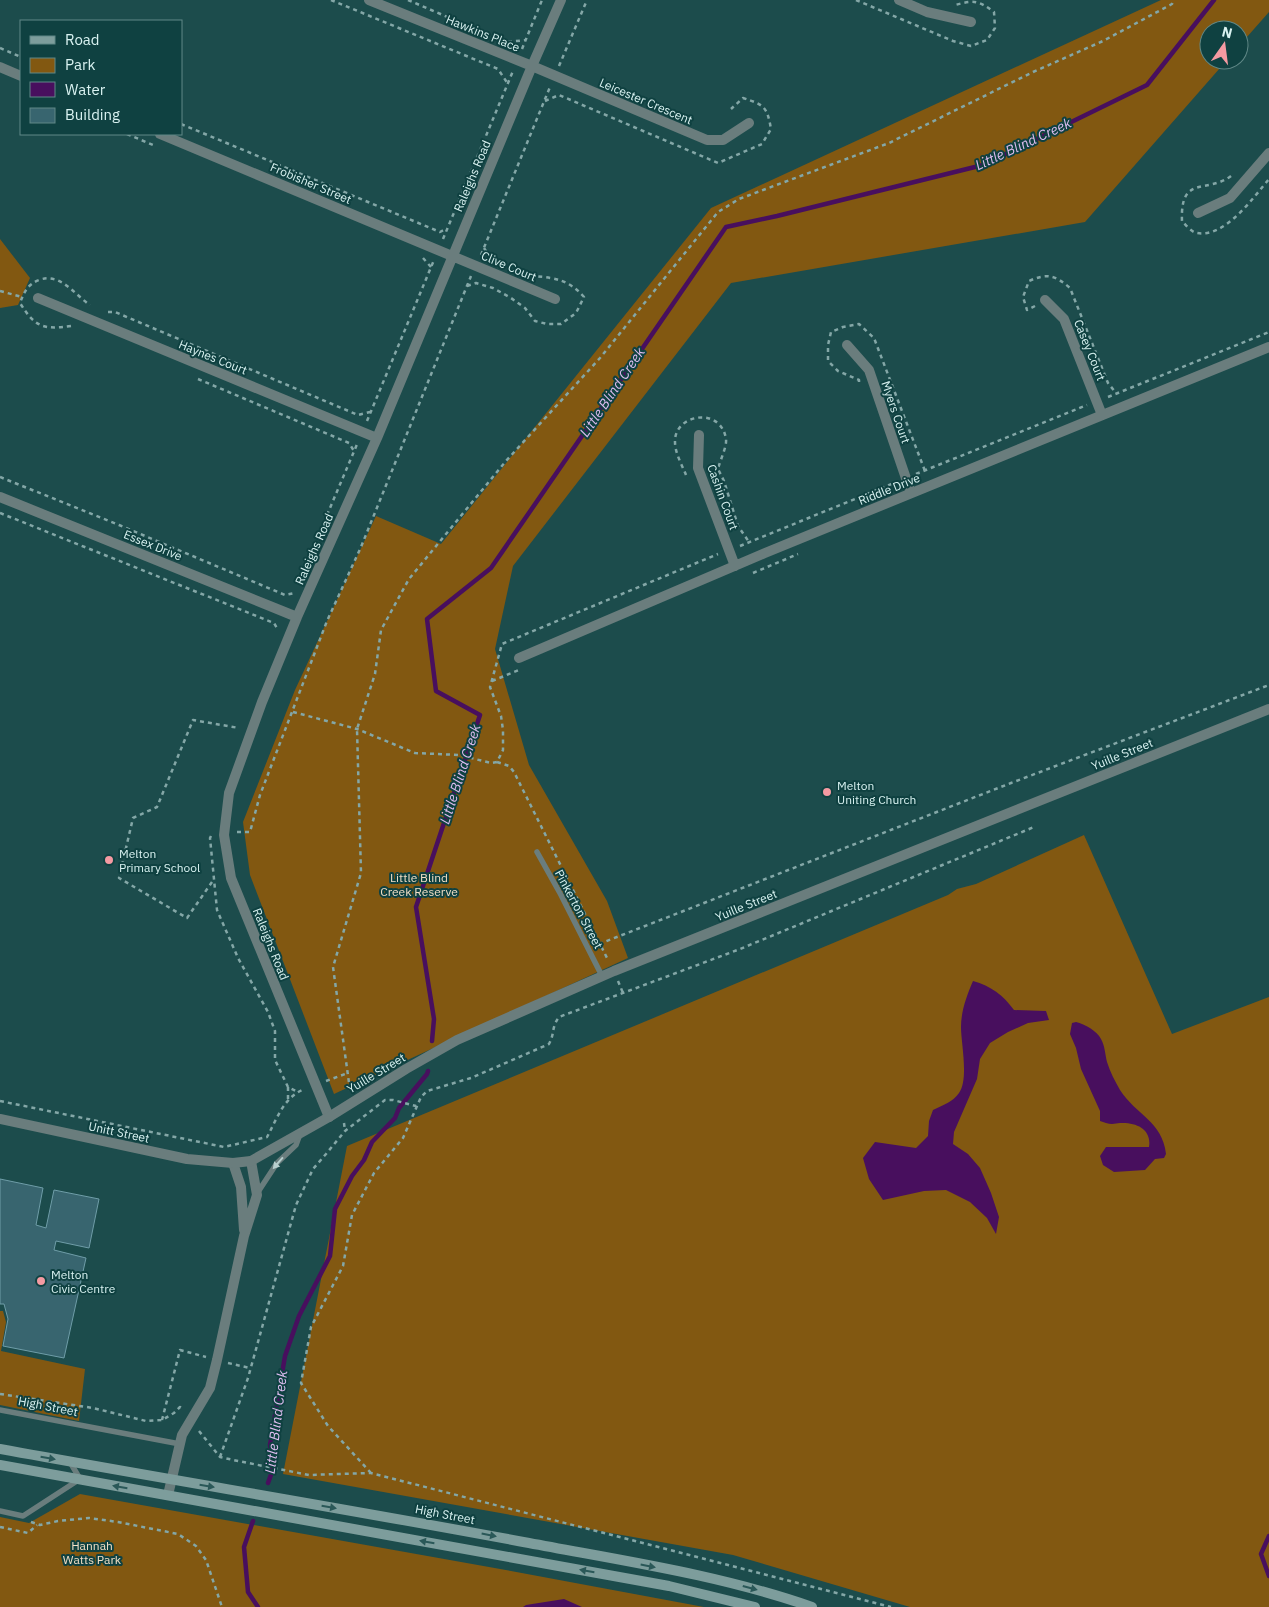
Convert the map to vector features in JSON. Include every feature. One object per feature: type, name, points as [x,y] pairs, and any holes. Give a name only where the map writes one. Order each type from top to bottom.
[{"type":"main road","name":"High Street","points":[[0,1449],[405,1520],[702,1576],[812,1607]]},
{"type":"main road","points":[[0,1465],[669,1586],[755,1607]]},
{"type":"street","name":"Hawkins Place","points":[[369,0],[532,66]]},
{"type":"street","name":"Raleighs Road","points":[[329,1117],[231,878],[224,835],[228,793],[262,702],[297,617],[377,438],[561,0]]},
{"type":"street","points":[[899,0],[927,12],[971,22]]},
{"type":"street","name":"Leicester Crescent","points":[[532,66],[706,140],[723,140],[749,123]]},
{"type":"street","points":[[0,67],[20,76]]},
{"type":"street","name":"Frobisher Street","points":[[162,135],[452,256]]},
{"type":"street","points":[[1198,213],[1230,198],[1269,153]]},
{"type":"street","name":"Clive Court","points":[[452,256],[555,299]]},
{"type":"street","name":"Haynes Court","points":[[38,298],[377,438]]},
{"type":"street","name":"Casey Court","points":[[1045,300],[1064,319],[1102,416]]},
{"type":"street","name":"Myers Court","points":[[847,345],[869,370],[912,493]]},
{"type":"street","name":"Riddle Drive","points":[[519,658],[735,566],[1269,347]]},
{"type":"street","name":"Cashin Court","points":[[699,434],[698,468],[735,566]]},
{"type":"street","name":"Essex Drive","points":[[0,497],[297,617]]},
{"type":"street","name":"Yuille Street","points":[[233,1163],[251,1161],[329,1117],[457,1040],[602,976],[1269,709]]},
{"type":"street","name":"Unitt Street","points":[[0,1118],[187,1159],[233,1163]]},
{"type":"street","points":[[168,1495],[182,1435],[210,1388],[217,1360],[244,1236],[257,1194],[251,1161]]},
{"type":"street","points":[[233,1163],[241,1187],[244,1236]]},
{"type":"lane","name":"Pinkerton Street","points":[[537,852],[602,976]]},
{"type":"lane","points":[[257,1194],[277,1163],[296,1145],[300,1134]]},
{"type":"lane","name":"High Street","points":[[0,1410],[180,1444]]},
{"type":"lane","points":[[0,1512],[23,1516],[80,1479],[70,1462]]},
{"type":"path","points":[[331,0],[498,69],[508,84]]},
{"type":"path","points":[[408,0],[467,25]]},
{"type":"path","points":[[325,522],[542,0]]},
{"type":"path","points":[[491,763],[459,756],[415,753],[357,729],[293,712],[327,621],[361,547],[587,0]]},
{"type":"path","points":[[342,1109],[351,1094],[333,967],[361,873],[357,729],[375,674],[381,630],[409,579],[506,460],[600,358],[718,212],[739,199],[889,142],[1025,75],[1104,41],[1172,4],[1174,0]]},
{"type":"path","points":[[501,39],[510,43],[526,40]]},
{"type":"path","points":[[0,48],[20,57]]},
{"type":"path","points":[[182,124],[440,232],[448,229]]},
{"type":"path","points":[[0,290],[22,297]]},
{"type":"path","points":[[0,478],[119,525],[285,595],[295,593],[279,632],[274,623],[0,513]]},
{"type":"path","points":[[497,762],[509,766],[514,772],[599,944],[1002,786],[1269,685]]},
{"type":"path","points":[[213,881],[187,918],[119,878],[133,818],[157,807],[194,720],[239,729],[242,720]]},
{"type":"path","points":[[371,1473],[328,1426],[301,1383],[312,1327],[344,1266],[352,1216],[374,1173],[403,1138],[416,1106],[427,1091],[471,1078],[549,1044],[552,1038],[553,1024],[559,1017],[749,946],[1034,827]]},
{"type":"path","points":[[0,1101],[224,1147],[267,1137],[288,1099],[296,1092],[348,1073]]},
{"type":"path","points":[[288,1099],[288,1087],[296,1092]]},
{"type":"path","points":[[220,1456],[250,1368],[296,1205],[313,1169],[345,1131],[385,1100],[393,1100],[416,1106]]},
{"type":"path","points":[[162,1420],[180,1350],[250,1368]]},
{"type":"path","points":[[0,1394],[92,1408],[146,1421],[162,1420],[180,1407],[220,1456],[309,1475],[371,1473],[891,1607]]},
{"type":"path","points":[[19,1515],[38,1524],[76,1518],[89,1518],[178,1534],[196,1546],[206,1560],[222,1607]]},
{"type":"path","points":[[0,1527],[28,1534],[38,1524]]},
{"type":"green space","name":"Little Blind Creek Reserve","points":[[1161,0],[1269,0],[1269,12],[1249,35],[1249,20],[1199,20],[1199,70],[1218,70],[1085,222],[731,283],[513,566],[495,649],[529,765],[607,901],[628,958],[334,1094],[250,875],[243,822],[295,690],[376,516],[441,544],[711,208]]},
{"type":"green space","points":[[0,239],[30,278],[18,305],[0,308]]},
{"type":"green space","points":[[1084,835],[1172,1034],[1269,997],[1269,1607],[910,1607],[733,1555],[283,1474],[347,1146],[948,895],[957,889],[976,884]]},
{"type":"green space","points":[[0,1311],[3,1311],[6,1322],[1,1351],[85,1369],[79,1421],[0,1405]]},
{"type":"green space","name":"Hannah Watts Park","points":[[80,1494],[704,1607],[0,1607],[0,1517],[29,1523]]},
{"type":"water","points":[[973,981],[996,992],[1014,1010],[1046,1011],[1049,1020],[1028,1023],[990,1043],[980,1059],[977,1079],[954,1132],[953,1144],[968,1154],[980,1168],[991,1193],[999,1217],[996,1234],[987,1218],[970,1202],[946,1190],[924,1191],[883,1200],[869,1179],[863,1158],[875,1142],[916,1148],[928,1136],[929,1121],[933,1110],[951,1101],[959,1093],[964,1079],[961,1021]]},
{"type":"water","points":[[1076,1022],[1097,1033],[1103,1044],[1107,1062],[1120,1090],[1126,1099],[1154,1126],[1164,1143],[1166,1154],[1164,1158],[1155,1159],[1145,1170],[1114,1172],[1103,1165],[1100,1156],[1106,1147],[1149,1147],[1149,1141],[1145,1131],[1137,1125],[1126,1123],[1110,1124],[1100,1121],[1100,1111],[1081,1069],[1076,1048],[1070,1034],[1072,1023]]},
{"type":"water","points":[[564,1599],[582,1607],[523,1607],[526,1605]]},
{"type":"building","name":"Melton Civic Centre","points":[[0,1179],[43,1188],[36,1225],[46,1228],[54,1190],[99,1199],[89,1248],[56,1241],[54,1250],[86,1258],[64,1358],[3,1346],[8,1319],[4,1304],[0,1304]]},
{"type":"waterway","name":"Little Blind Creek","points":[[432,1041],[434,1019],[416,907],[480,715],[436,691],[427,619],[491,568],[726,227],[983,165],[1147,85],[1214,0]]},
{"type":"waterway","name":"Little Blind Creek","points":[[268,1483],[273,1469],[270,1445],[285,1356],[299,1316],[330,1256],[335,1209],[352,1176],[364,1160],[372,1142],[395,1118],[399,1108],[428,1071]]},
{"type":"waterway","name":"Little Blind Creek","points":[[253,1521],[244,1547],[248,1592],[258,1607]]},
{"type":"waterway","points":[[1269,1536],[1261,1554],[1269,1576]]},
{"type":"place","name":"Melton Uniting Church","points":[[827,792]]},
{"type":"place","name":"Melton Primary School","points":[[109,860]]},
{"type":"place","name":"Melton Civic Centre","points":[[41,1281]]}]
